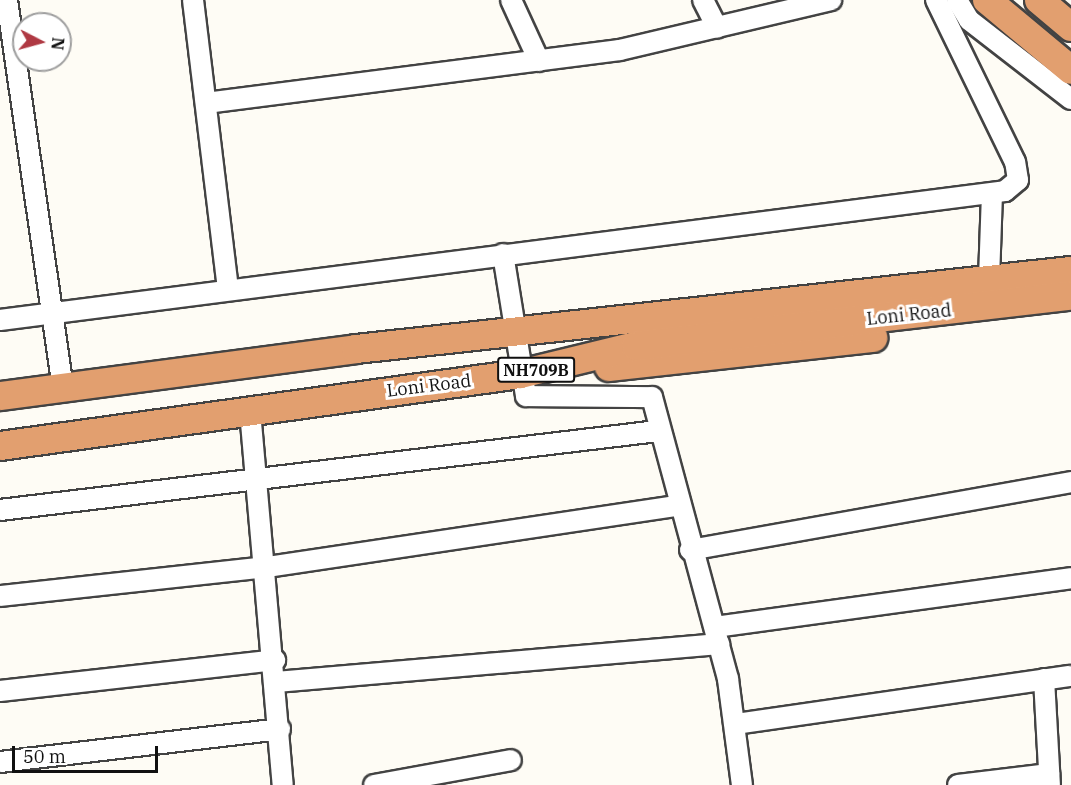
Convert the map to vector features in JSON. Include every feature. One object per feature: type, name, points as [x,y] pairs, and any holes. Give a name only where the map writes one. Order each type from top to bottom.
[{"type":"highway","points":[[987,0],[1071,70]]},
{"type":"highway","points":[[1039,0],[1071,27]]},
{"type":"highway","name":"Loni Road","points":[[0,396],[517,332],[1071,271]]},
{"type":"highway","name":"Loni Road","points":[[0,446],[520,374],[636,346],[1071,296]]},
{"type":"highway","name":"NH709B","points":[[520,374],[708,360],[1071,312]]},
{"type":"street","points":[[7,0],[55,313],[63,387]]},
{"type":"street","points":[[193,0],[228,289]]},
{"type":"street","points":[[512,0],[539,61]]},
{"type":"street","points":[[703,0],[717,28]]},
{"type":"street","points":[[206,103],[539,61],[717,28],[831,0]]},
{"type":"street","points":[[0,320],[503,254],[992,195],[1013,187],[1018,180],[1015,162],[936,0]]},
{"type":"street","points":[[957,0],[969,20],[1071,99]]},
{"type":"street","points":[[989,279],[992,195]]},
{"type":"street","points":[[503,254],[517,332],[520,374],[526,396],[652,397],[658,431],[690,550],[717,635],[736,724],[742,785]]},
{"type":"street","points":[[250,411],[268,567],[284,785]]},
{"type":"street","points":[[0,510],[658,431]]},
{"type":"street","points":[[690,550],[1071,482]]},
{"type":"street","points":[[0,596],[268,567],[678,506]]},
{"type":"street","points":[[276,682],[717,635],[1071,578]]},
{"type":"street","points":[[0,691],[275,660]]},
{"type":"street","points":[[736,724],[1070,676]]},
{"type":"street","points":[[958,785],[1049,779],[1044,680]]},
{"type":"street","points":[[0,762],[280,729]]},
{"type":"street","points":[[374,785],[511,760]]}]
